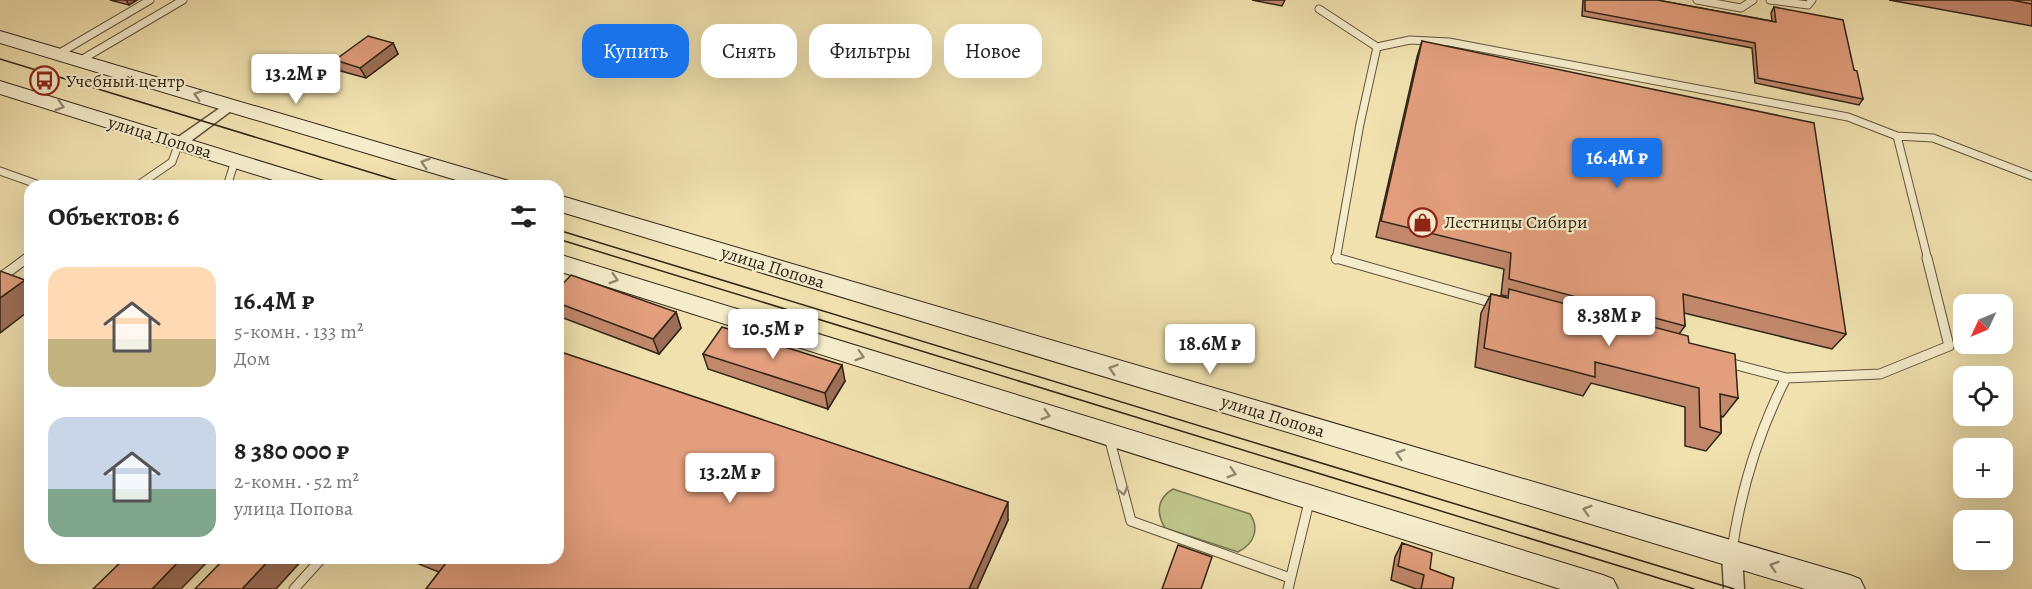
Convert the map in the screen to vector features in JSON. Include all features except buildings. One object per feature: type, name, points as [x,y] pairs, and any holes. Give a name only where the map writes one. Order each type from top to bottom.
[{"type":"main road","points":[[0,37],[481,180]]},
{"type":"main road","name":"улица Попова","points":[[1,89],[297,180]]},
{"type":"main road","name":"улица Попова","points":[[564,205],[1850,589]]},
{"type":"main road","points":[[570,269],[1602,589]]},
{"type":"street","points":[[179,143],[230,105]]},
{"type":"street","points":[[1732,554],[1734,589]]},
{"type":"lane","points":[[57,54],[150,0]]},
{"type":"lane","points":[[81,60],[183,0]]},
{"type":"lane","points":[[1697,0],[1741,8],[1753,0]]},
{"type":"lane","points":[[1770,0],[1808,5],[1812,0]]},
{"type":"lane","points":[[1319,9],[1377,47],[1410,40],[1449,42],[1848,117],[1897,136],[1933,138],[2032,176]]},
{"type":"lane","points":[[1377,47],[1360,124],[1336,260],[1510,307]]},
{"type":"lane","points":[[1717,360],[1786,378],[1880,374],[1948,346],[1897,136]]},
{"type":"lane","points":[[146,180],[172,162],[179,143]]},
{"type":"lane","points":[[229,180],[235,161]]},
{"type":"lane","points":[[0,171],[25,180]]},
{"type":"lane","points":[[0,278],[24,260]]},
{"type":"lane","points":[[1732,554],[1736,516],[1770,409],[1786,378]]},
{"type":"lane","points":[[1108,434],[1131,521],[1290,578]]},
{"type":"lane","points":[[1287,589],[1310,497]]},
{"type":"lane","points":[[294,589],[317,564]]},
{"type":"green space","points":[[1173,489],[1250,514],[1255,525],[1254,536],[1244,549],[1238,552],[1165,528],[1159,511],[1161,501]]},
{"type":"tram line","points":[[0,59],[395,180]]},
{"type":"tram line","points":[[564,232],[1734,589]]},
{"type":"tram line","points":[[564,241],[1694,589]]},
{"type":"place","name":"Учебный центр","points":[[45,81]]},
{"type":"place","name":"Лестницы Сибири","points":[[1423,222]]}]
